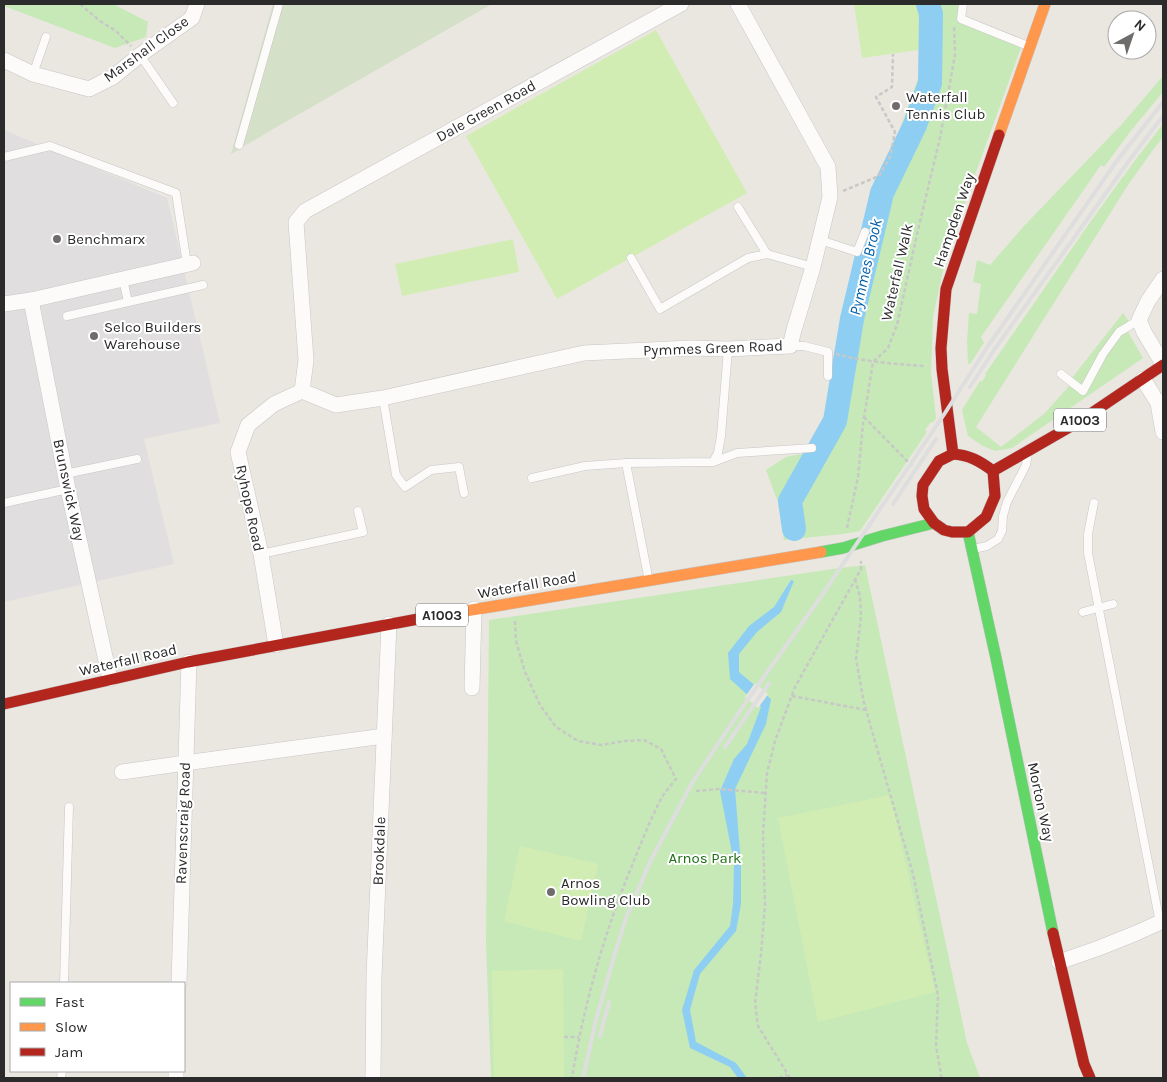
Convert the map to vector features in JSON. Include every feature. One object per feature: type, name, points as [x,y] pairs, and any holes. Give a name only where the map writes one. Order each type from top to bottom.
[{"type":"main road","name":"Hampden Way","points":[[953,454],[941,355],[946,289],[1045,4]]},
{"type":"main road","name":"A1003","points":[[993,471],[1116,397],[1163,364]]},
{"type":"main road","points":[[953,454],[967,455],[979,459],[993,471],[995,496],[986,517],[968,532],[944,530],[934,523],[919,499],[923,485],[939,461],[953,454]]},
{"type":"main road","points":[[882,536],[895,522]]},
{"type":"main road","name":"Waterfall Road","points":[[4,704],[189,662],[389,624],[843,548],[934,523]]},
{"type":"main road","name":"Morton Way","points":[[968,532],[1059,962],[1084,1064],[1090,1078]]},
{"type":"street","name":"Marshall Close","points":[[4,60],[34,74],[89,88],[112,77],[192,18],[197,4]]},
{"type":"street","name":"Dale Green Road","points":[[302,391],[306,360],[296,222],[305,211],[681,4]]},
{"type":"street","name":"Pymmes Green Road","points":[[302,391],[336,405],[383,398],[584,353],[790,346],[813,267],[830,197],[828,167],[738,4]]},
{"type":"street","points":[[4,304],[31,300],[190,263]]},
{"type":"street","points":[[1163,280],[1148,301],[1139,320],[1163,364]]},
{"type":"street","name":"Brunswick Way","points":[[31,300],[66,482],[110,679]]},
{"type":"street","points":[[1143,379],[1158,403],[1163,432]]},
{"type":"street","name":"Ryhope Road","points":[[276,646],[261,554],[238,452],[248,425],[274,404],[302,391]]},
{"type":"street","points":[[472,688],[474,609]]},
{"type":"street","name":"Brookdale","points":[[373,1078],[374,976],[389,624]]},
{"type":"street","name":"Ravenscraig Road","points":[[179,982],[189,662]]},
{"type":"street","points":[[122,772],[384,736]]},
{"type":"street","points":[[1059,962],[1162,922]]},
{"type":"lane","points":[[238,145],[279,4]]},
{"type":"lane","points":[[963,4],[961,19],[1030,47]]},
{"type":"lane","points":[[34,74],[46,37]]},
{"type":"lane","points":[[140,55],[173,103]]},
{"type":"lane","points":[[4,157],[50,146],[176,193],[190,263]]},
{"type":"lane","points":[[738,207],[767,254]]},
{"type":"lane","points":[[820,240],[857,252],[865,232]]},
{"type":"lane","points":[[631,258],[660,309],[748,258],[767,254],[813,267]]},
{"type":"lane","points":[[123,279],[128,302]]},
{"type":"lane","points":[[67,316],[203,285]]},
{"type":"lane","points":[[1060,374],[1083,391],[1103,354],[1119,332],[1139,320]]},
{"type":"lane","points":[[790,346],[804,346],[828,352],[828,376]]},
{"type":"lane","points":[[713,462],[718,453],[721,436],[728,349]]},
{"type":"lane","points":[[383,398],[396,475],[405,487],[431,470],[459,467],[464,493]]},
{"type":"lane","points":[[532,478],[584,466],[626,463],[713,462],[737,453],[812,448]]},
{"type":"lane","points":[[972,549],[987,546],[998,539],[1002,531],[1003,516],[1007,502],[1026,464],[1027,452]]},
{"type":"lane","points":[[4,503],[137,459]]},
{"type":"lane","points":[[626,463],[649,580]]},
{"type":"lane","points":[[1094,503],[1088,534],[1088,553],[1162,922]]},
{"type":"lane","points":[[261,554],[363,532],[358,511]]},
{"type":"lane","points":[[1083,612],[1113,604]]},
{"type":"lane","points":[[64,982],[69,807]]},
{"type":"path","points":[[80,4],[100,21],[116,31],[140,55]]},
{"type":"path","name":"Waterfall Walk","points":[[873,362],[888,348],[897,325],[942,128],[955,55],[954,18]]},
{"type":"path","points":[[830,197],[879,176],[890,157],[895,132],[876,97],[892,87],[893,54]]},
{"type":"path","points":[[837,354],[873,362],[925,366]]},
{"type":"path","points":[[846,534],[858,477],[864,417],[873,362]]},
{"type":"path","points":[[864,417],[914,468]]},
{"type":"path","points":[[780,1078],[789,1077],[758,1026],[755,1003],[765,905],[763,836],[767,773],[771,754],[792,696],[801,676],[861,569],[860,560]]},
{"type":"path","points":[[855,579],[860,596],[861,617],[856,659],[866,710],[913,874],[938,995],[936,1046],[941,1078]]},
{"type":"path","points":[[514,602],[516,641],[525,672],[540,704],[556,727],[578,741],[602,745],[644,740],[660,749],[676,779],[663,796],[642,840],[609,925],[596,968],[572,1078]]},
{"type":"path","points":[[792,696],[866,710]]},
{"type":"path","points":[[696,791],[719,789],[765,793]]},
{"type":"path","points":[[564,1037],[580,1037]]},
{"type":"shaded area","points":[[4,130],[167,198],[220,423],[144,439],[174,564],[4,602]]},
{"type":"green space","points":[[4,4],[113,4],[148,22],[146,37],[115,48],[4,6]]},
{"type":"green space","points":[[273,4],[492,4],[231,154]]},
{"type":"green space","points":[[854,4],[919,4],[925,49],[862,58]]},
{"type":"green space","points":[[923,4],[960,4],[958,21],[1022,45],[947,252],[933,317],[931,372],[936,418],[925,430],[927,432],[860,531],[784,540],[778,502],[766,470],[786,457],[826,449],[828,388],[842,345],[882,186],[928,51]]},
{"type":"green space","points":[[656,30],[747,193],[557,299],[466,136]]},
{"type":"green space","points":[[1163,76],[1163,92],[1104,167],[1101,165],[981,337],[984,343],[970,364],[968,363],[969,313],[977,314],[981,284],[973,282],[977,260],[990,265],[1024,226],[1122,124]]},
{"type":"green space","points":[[1163,124],[1163,137],[1128,185],[976,427],[1001,447],[1044,414],[1071,384],[1084,394],[1122,334],[1128,332],[1143,358],[1012,448],[995,451],[983,446],[968,436],[962,410],[980,381],[982,382],[985,374],[1095,216]]},
{"type":"green space","points":[[513,239],[519,272],[402,296],[395,264]]},
{"type":"green space","points":[[1123,313],[1130,323],[1083,387],[1072,378]]},
{"type":"green space","name":"Arnos Park","points":[[865,565],[967,1043],[980,1078],[491,1078],[486,944],[489,620]]},
{"type":"green space","points":[[890,795],[935,992],[818,1022],[778,818]]},
{"type":"green space","name":"Arnos Bowling Club","points":[[520,846],[598,864],[581,941],[504,921]]},
{"type":"green space","points":[[563,969],[564,1078],[494,1078],[492,971]]},
{"type":"water","points":[[791,580],[794,581],[781,612],[757,632],[739,654],[739,672],[771,699],[766,724],[735,789],[741,865],[741,904],[736,931],[700,974],[690,1010],[696,1042],[736,1063],[747,1078],[738,1078],[730,1067],[690,1048],[682,1010],[694,970],[730,926],[733,904],[734,863],[720,791],[734,759],[747,744],[761,707],[730,679],[728,653],[749,626],[774,607]]},
{"type":"pier","points":[[755,683],[768,694],[758,708],[745,697]]},
{"type":"waterway","name":"Pymmes Brook","points":[[794,529],[790,501],[835,421],[852,319],[882,193],[915,125],[930,83],[931,14],[928,4]]},
{"type":"railway","points":[[583,1078],[596,1020],[626,918],[650,862],[692,783],[746,702],[820,598],[988,346],[1116,162],[1163,102]]},
{"type":"railway","points":[[970,387],[994,350],[1163,116]]},
{"type":"railway","points":[[893,504],[936,439]]},
{"type":"railway","points":[[725,747],[769,683]]},
{"type":"railway","points":[[600,1036],[609,1002]]},
{"type":"traffic: fast","points":[[821,552],[843,548],[934,523]]},
{"type":"traffic: fast","points":[[968,532],[1053,933]]},
{"type":"traffic: slow","points":[[999,135],[1045,4]]},
{"type":"traffic: slow","points":[[429,617],[821,552]]},
{"type":"traffic: jam","points":[[953,454],[941,348],[946,289],[999,135]]},
{"type":"traffic: jam","points":[[993,471],[1080,421],[1163,365]]},
{"type":"traffic: jam","points":[[953,454],[974,459],[993,471],[995,496],[986,517],[968,532],[944,530],[934,523],[924,509],[923,485],[939,461],[953,454]]},
{"type":"traffic: jam","points":[[4,704],[188,662],[429,617]]},
{"type":"traffic: jam","points":[[1053,933],[1084,1064],[1090,1078]]},
{"type":"place","name":"Waterfall Tennis Club","points":[[896,106]]},
{"type":"place","name":"Benchmarx","points":[[57,239]]},
{"type":"place","name":"Selco Builders Warehouse","points":[[94,336]]},
{"type":"place","name":"Arnos Bowling Club","points":[[551,892]]}]
